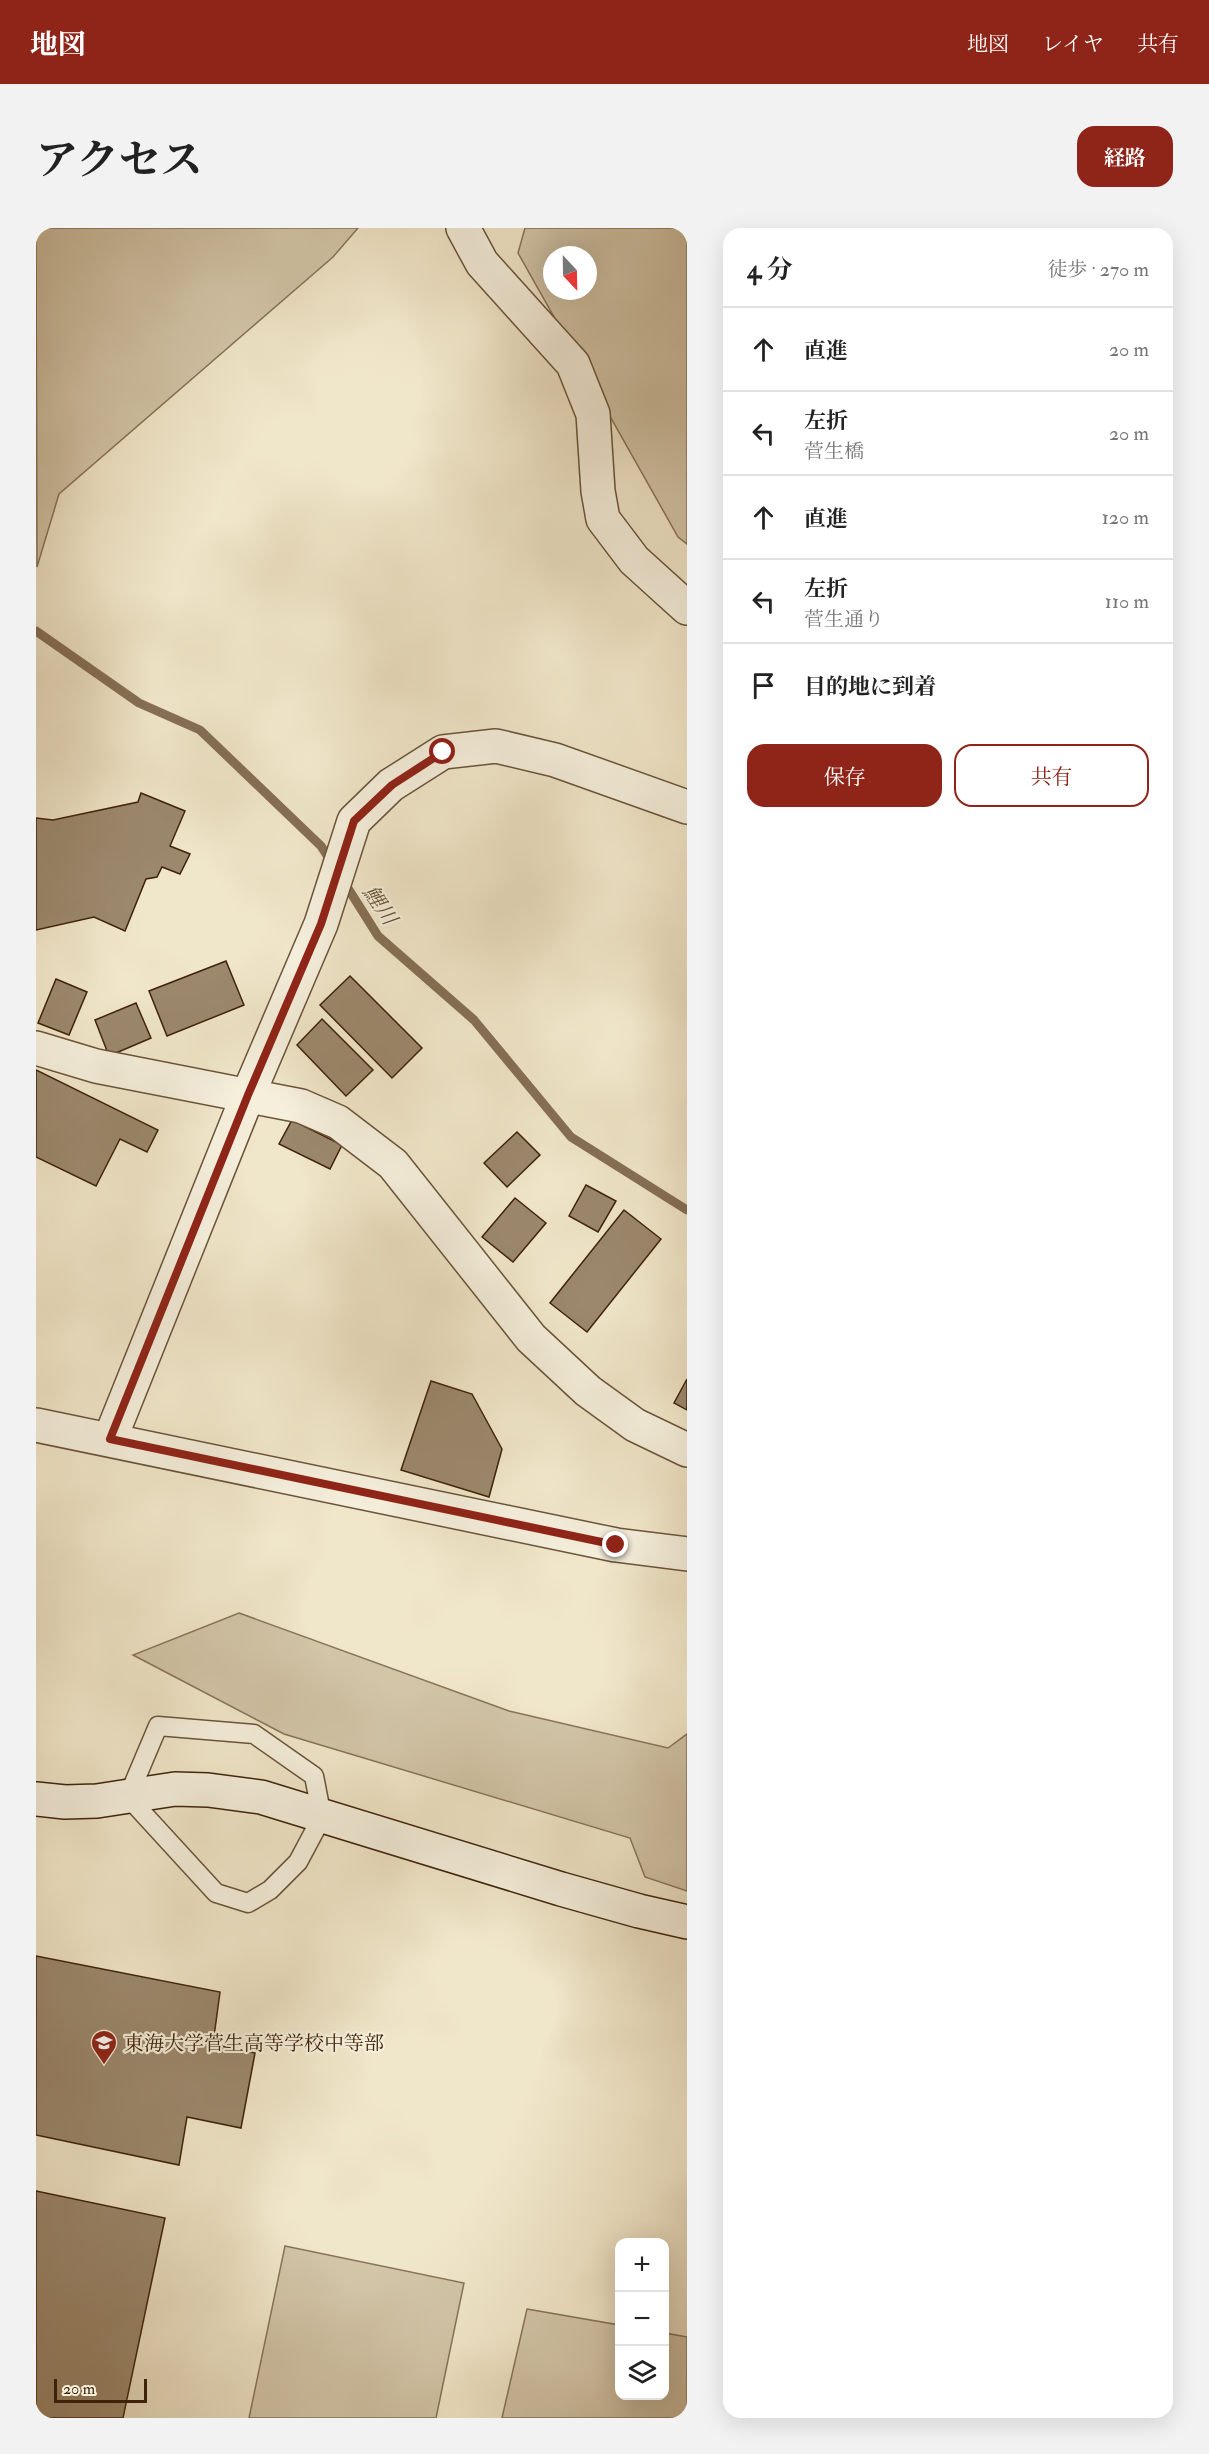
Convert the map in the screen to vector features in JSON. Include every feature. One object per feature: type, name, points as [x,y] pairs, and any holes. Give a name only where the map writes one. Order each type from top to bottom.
[{"type":"street","points":[[463,228],[482,263],[573,364],[593,414],[598,490],[603,519],[634,560],[687,608]]},
{"type":"street","points":[[110,1439],[248,1095],[321,924],[354,821],[392,785],[443,752],[496,746],[555,760],[687,807]]},
{"type":"street","points":[[36,1048],[96,1066],[301,1106],[338,1122],[393,1164],[531,1338],[588,1391],[635,1425],[687,1450]]},
{"type":"street","points":[[36,1425],[616,1545],[687,1554]]},
{"type":"street","points":[[36,1799],[65,1802],[128,1797],[175,1789],[208,1790],[261,1797],[617,1905],[687,1922]]},
{"type":"lane","points":[[158,1726],[254,1734],[314,1776],[322,1817],[298,1862],[270,1890],[248,1903],[216,1893],[128,1797],[158,1726]]},
{"type":"shaded area","points":[[36,228],[358,228],[333,257],[59,494],[37,567]]},
{"type":"shaded area","points":[[525,228],[687,228],[687,544],[678,537],[544,300],[597,300],[597,246],[543,246],[543,297],[518,253]]},
{"type":"shaded area","points":[[239,1613],[509,1711],[668,1748],[687,1734],[687,1891],[645,1877],[630,1838],[284,1734],[133,1655]]},
{"type":"shaded area","points":[[285,2246],[464,2283],[436,2418],[249,2418]]},
{"type":"shaded area","points":[[527,2309],[615,2324],[615,2400],[669,2400],[669,2334],[687,2337],[687,2418],[502,2418]]},
{"type":"building","points":[[141,793],[185,811],[170,846],[190,854],[180,874],[162,867],[157,877],[146,879],[125,931],[94,917],[36,930],[36,818],[53,820],[138,802]]},
{"type":"building","points":[[226,961],[244,1005],[167,1036],[149,991]]},
{"type":"building","points":[[350,976],[422,1048],[392,1078],[320,1005]]},
{"type":"building","points":[[56,979],[87,992],[69,1035],[38,1023]]},
{"type":"building","points":[[136,1003],[151,1038],[109,1056],[95,1020]]},
{"type":"building","points":[[322,1019],[373,1070],[346,1096],[297,1045]]},
{"type":"building","points":[[36,1070],[158,1130],[147,1152],[120,1139],[96,1186],[36,1157]]},
{"type":"building","points":[[292,1120],[342,1145],[330,1169],[279,1144]]},
{"type":"building","points":[[517,1132],[540,1155],[507,1187],[484,1163]]},
{"type":"building","points":[[586,1185],[616,1201],[598,1232],[569,1216]]},
{"type":"building","points":[[515,1198],[546,1223],[513,1262],[482,1237]]},
{"type":"building","points":[[624,1210],[661,1239],[587,1332],[550,1303]]},
{"type":"building","points":[[687,1379],[687,1410],[674,1403]]},
{"type":"building","points":[[431,1381],[472,1394],[502,1449],[489,1497],[401,1470]]},
{"type":"building","points":[[36,1956],[220,1992],[213,2044],[255,2053],[241,2128],[187,2117],[179,2165],[36,2135]]},
{"type":"building","points":[[36,2191],[165,2218],[123,2418],[36,2418]]},
{"type":"waterway","name":"鯉川","points":[[36,631],[139,703],[200,730],[321,846],[332,863]]},
{"type":"waterway","name":"鯉川","points":[[344,882],[378,936],[474,1020],[571,1137],[687,1210]]},
{"type":"place","name":"東海大学菅生高等学校中等部","points":[[104,2066]]},
{"type":"route","points":[[443,752],[392,785],[354,821],[321,924],[248,1095],[110,1439],[616,1545]]}]
